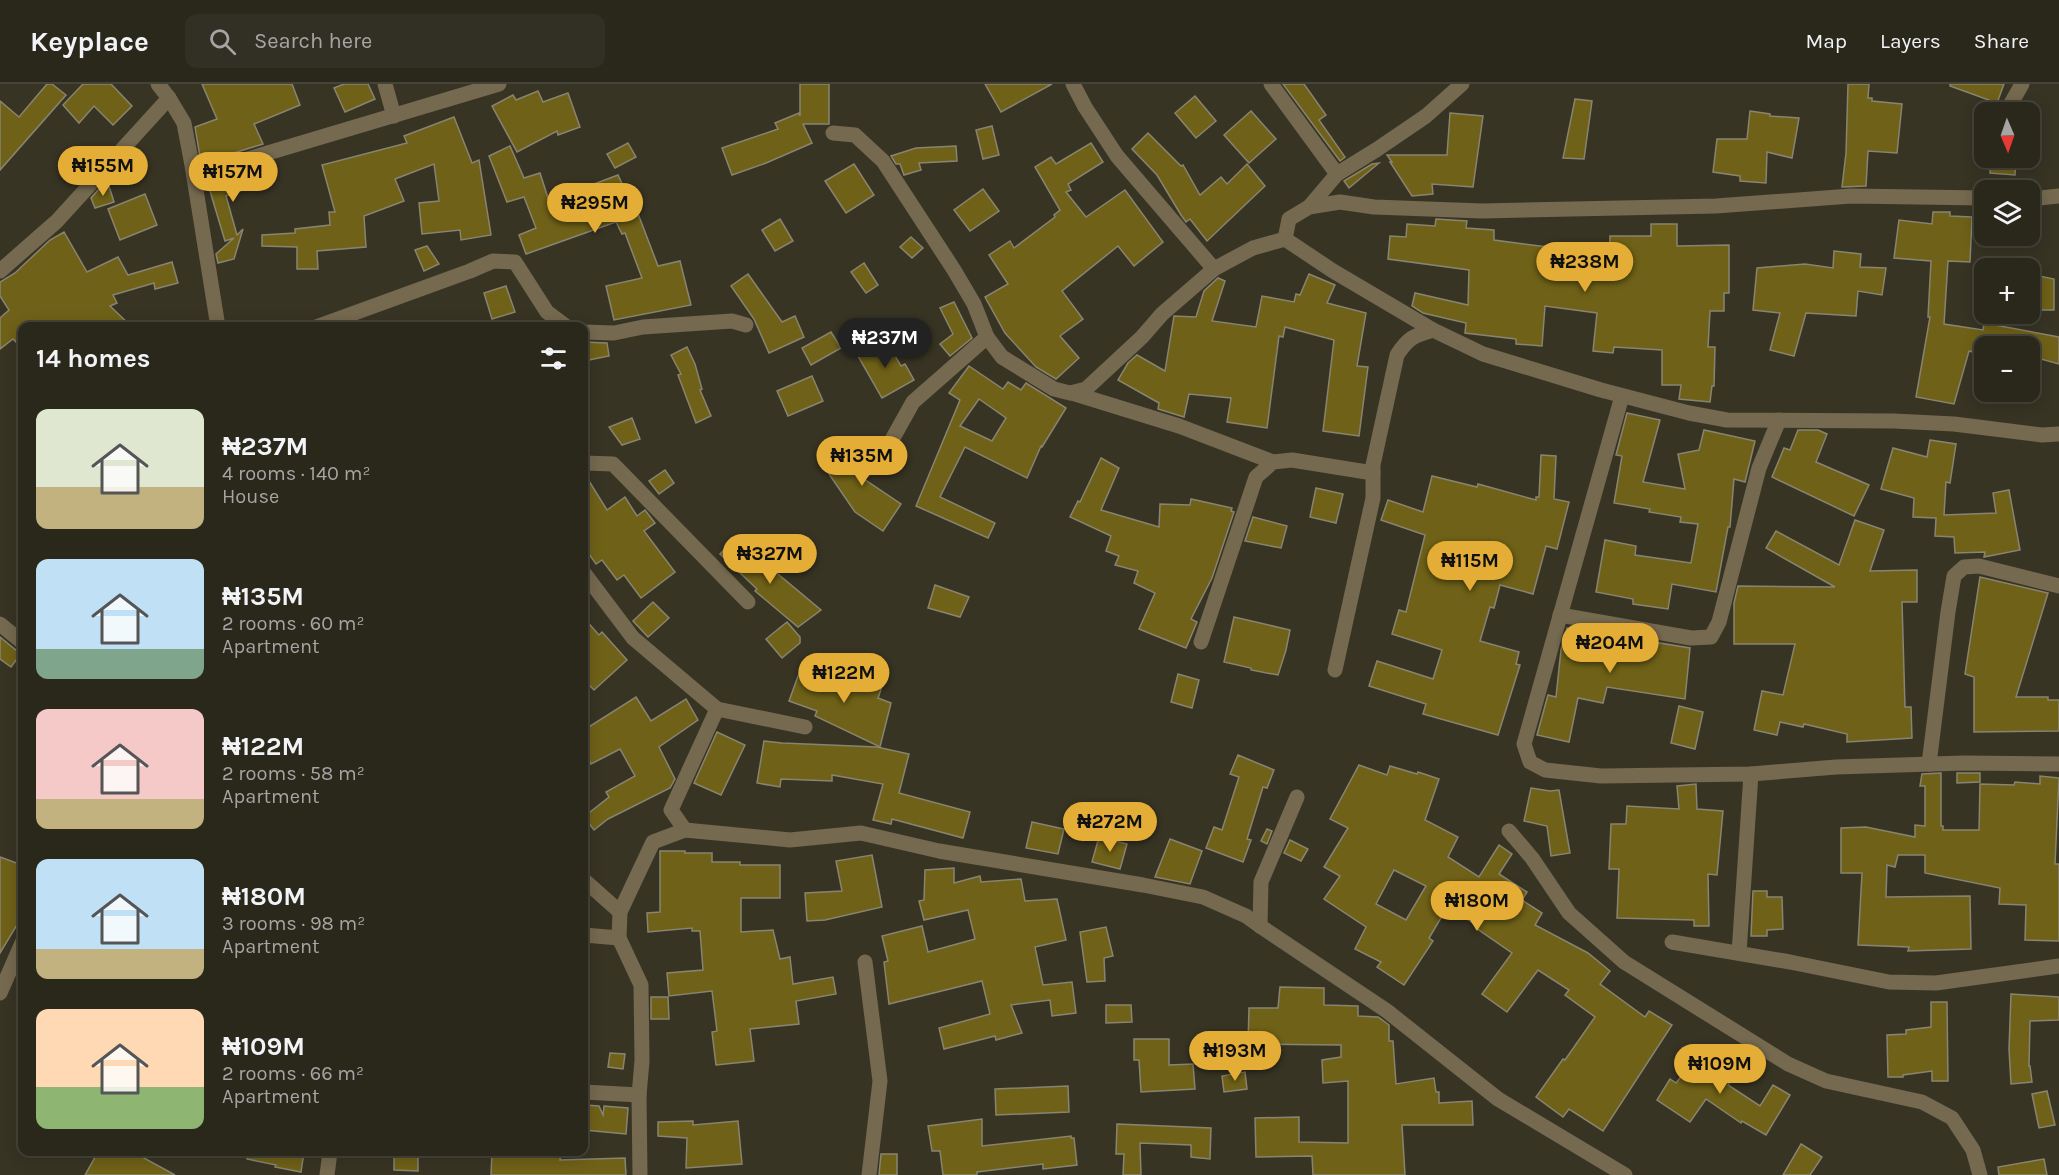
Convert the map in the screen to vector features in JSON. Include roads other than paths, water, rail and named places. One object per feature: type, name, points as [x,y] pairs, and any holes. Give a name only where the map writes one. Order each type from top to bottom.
[{"type":"street","points":[[158,84],[184,123],[217,322]]},
{"type":"street","points":[[385,84],[394,116]]},
{"type":"street","points":[[194,175],[499,84]]},
{"type":"street","points":[[1073,84],[1117,156],[1214,269]]},
{"type":"street","points":[[1271,84],[1337,174]]},
{"type":"street","points":[[1285,239],[1290,219],[1310,207],[1337,174],[1426,116],[1461,84]]},
{"type":"street","points":[[2011,102],[2022,84]]},
{"type":"street","points":[[0,271],[57,221],[169,98]]},
{"type":"street","points":[[833,133],[855,135],[884,161],[959,278],[974,304],[987,337],[1002,357],[1054,389],[1179,426],[1273,462],[1292,460],[1373,473]]},
{"type":"street","points":[[1310,207],[1340,202],[1374,207],[1482,211],[1716,206],[1851,196],[1974,198]]},
{"type":"street","points":[[2040,198],[2059,196]]},
{"type":"street","points":[[1070,393],[1086,389],[1142,337],[1162,314],[1214,269],[1252,248],[1285,239],[1333,271],[1433,330],[1483,354],[1622,396],[1689,413],[1727,420],[1894,421],[1954,424],[2059,435]]},
{"type":"street","points":[[330,322],[493,261],[515,262],[547,312],[560,322]]},
{"type":"street","points":[[588,332],[614,333],[643,327],[732,321],[746,326]]},
{"type":"street","points":[[1335,670],[1373,498],[1375,454],[1397,355],[1414,335],[1433,330]]},
{"type":"street","points":[[884,454],[913,402],[987,337]]},
{"type":"street","points":[[1622,396],[1524,744],[1530,762],[1545,770],[1601,776],[1750,774],[1836,767],[1929,764],[2059,764]]},
{"type":"street","points":[[1560,615],[1691,638],[1711,637],[1719,622],[1759,468],[1779,420]]},
{"type":"street","points":[[1201,642],[1256,477],[1273,462]]},
{"type":"street","points":[[588,463],[613,464],[748,602]]},
{"type":"street","points":[[1929,764],[1947,612],[1954,576],[1964,567],[1979,566],[2059,586]]},
{"type":"street","points":[[588,578],[633,638],[717,709],[805,727]]},
{"type":"street","points":[[0,624],[18,639]]},
{"type":"street","points":[[685,830],[670,810],[717,709]]},
{"type":"street","points":[[1739,953],[1750,774]]},
{"type":"street","points":[[1260,926],[1261,882],[1297,797]]},
{"type":"street","points":[[640,1175],[641,985],[619,938],[620,912],[653,842],[685,830],[790,840],[861,833],[939,850],[1203,897],[1246,916],[1387,1011],[1498,1099],[1625,1175]]},
{"type":"street","points":[[1509,831],[1532,858],[1569,913],[1624,962],[1788,1064],[1826,1081],[1922,1102],[1952,1118],[1972,1150],[1980,1175]]},
{"type":"street","points":[[588,884],[620,912]]},
{"type":"street","points":[[588,935],[619,938]]},
{"type":"street","points":[[1672,942],[1889,982],[1936,983],[2059,966]]},
{"type":"street","points":[[0,993],[18,952]]},
{"type":"street","points":[[865,962],[880,1081],[869,1175]]},
{"type":"street","points":[[588,1092],[639,1095]]},
{"type":"street","points":[[327,1175],[329,1156]]}]
